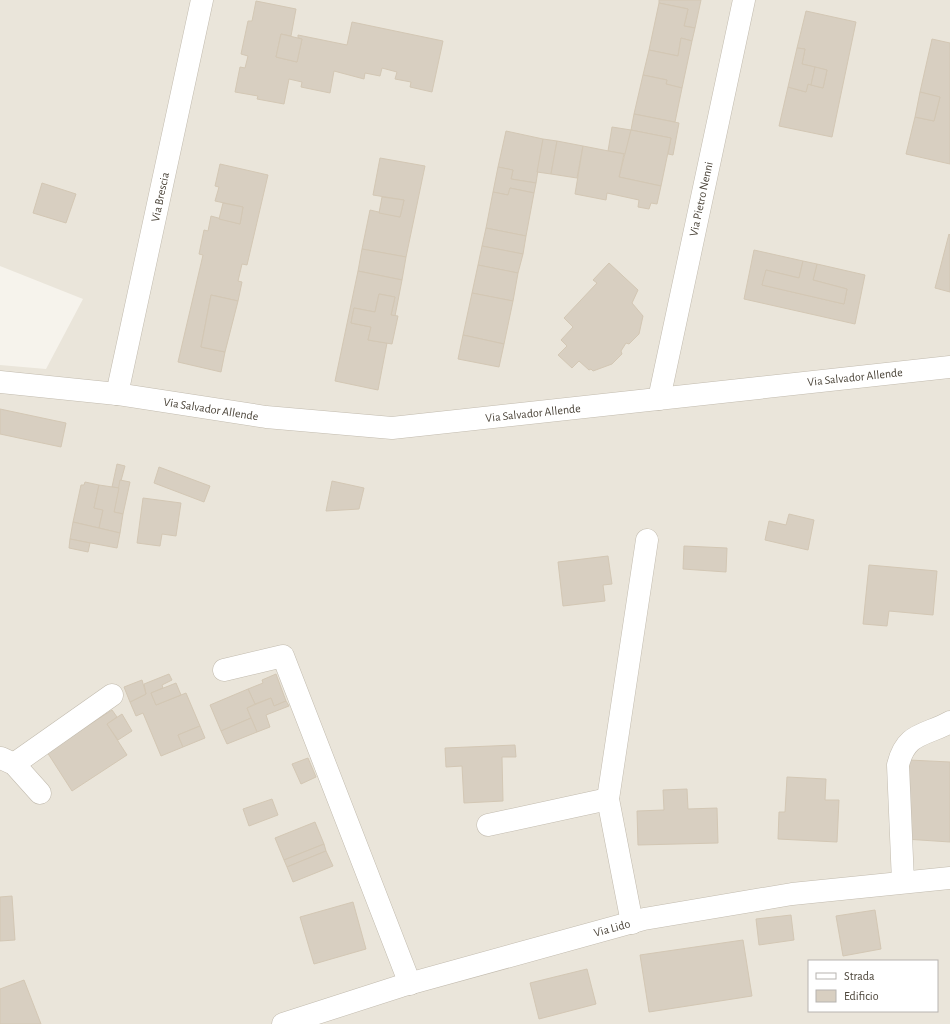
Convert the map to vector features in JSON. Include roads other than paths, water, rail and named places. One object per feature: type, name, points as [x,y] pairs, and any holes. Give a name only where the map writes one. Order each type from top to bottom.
[{"type":"street","name":"Via Brescia","points":[[117,394],[202,0]]},
{"type":"street","name":"Via Pietro Nenni","points":[[659,399],[744,0]]},
{"type":"street","name":"Via Salvador Allende","points":[[0,382],[117,394],[266,417],[392,428],[950,367]]},
{"type":"street","points":[[632,923],[608,799],[647,540]]},
{"type":"street","points":[[224,670],[283,656],[410,984]]},
{"type":"street","points":[[40,793],[7,761],[112,695]]},
{"type":"street","points":[[903,882],[898,765],[900,754],[906,744],[914,737],[950,722]]},
{"type":"street","points":[[488,825],[608,799]]},
{"type":"street","name":"Via Lido","points":[[283,1024],[410,984],[632,923],[792,894],[950,878]]}]
